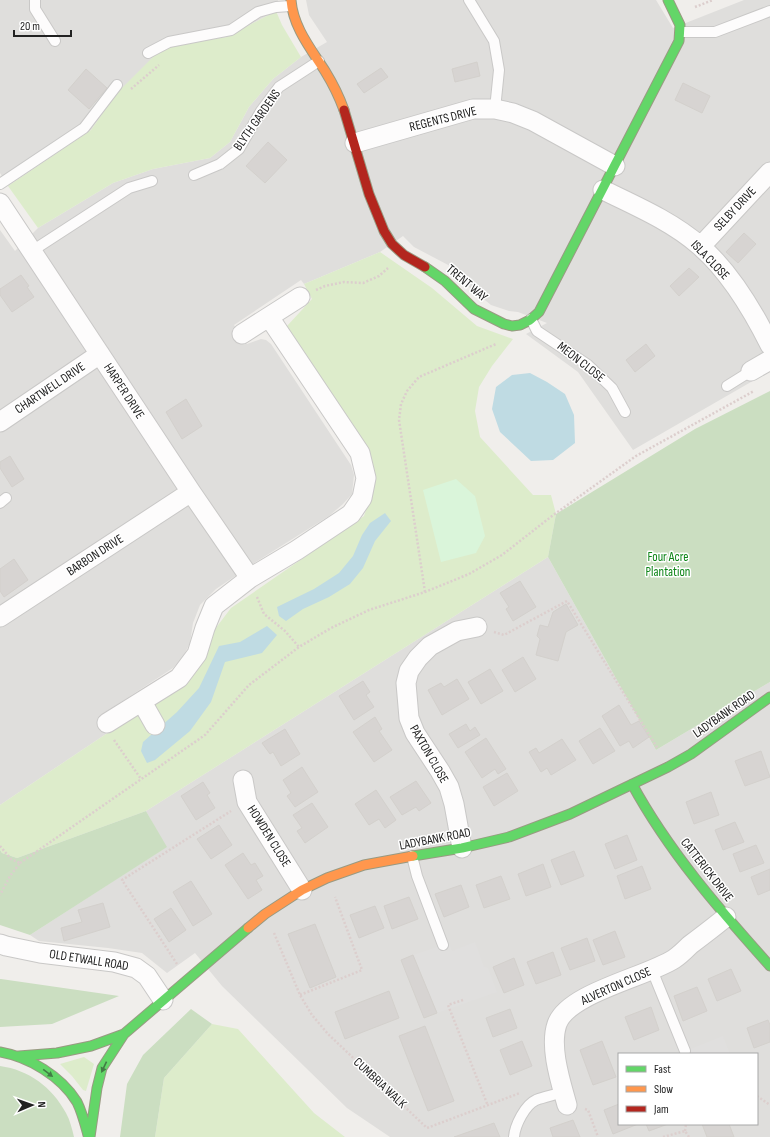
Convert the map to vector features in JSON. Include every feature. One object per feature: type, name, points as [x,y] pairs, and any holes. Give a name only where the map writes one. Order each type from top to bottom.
[{"type":"street","points":[[512,326],[520,325],[531,319],[539,312],[679,41],[682,32],[681,24],[668,0]]},
{"type":"street","name":"TRENT WAY","points":[[291,3],[293,14],[302,34],[336,89],[343,106],[369,194],[382,229],[401,253],[433,272],[475,309],[501,323],[512,326]]},
{"type":"street","name":"REGENTS DRIVE","points":[[355,143],[473,109],[495,109],[513,113],[533,121],[615,166]]},
{"type":"street","name":"SELBY DRIVE","points":[[701,246],[770,172]]},
{"type":"street","name":"ISLA CLOSE","points":[[603,190],[650,213],[701,246],[744,297],[770,345]]},
{"type":"street","name":"HARPER DRIVE","points":[[0,203],[191,492],[250,578]]},
{"type":"street","points":[[242,334],[300,297]]},
{"type":"street","points":[[107,723],[180,678],[197,654],[214,606],[250,578],[297,550],[351,514],[362,498],[366,478],[360,454],[270,317]]},
{"type":"street","name":"CHARTWELL DRIVE","points":[[0,422],[100,354]]},
{"type":"street","points":[[754,380],[770,360]]},
{"type":"street","name":"BARBON DRIVE","points":[[0,617],[191,492]]},
{"type":"street","name":"PAXTON CLOSE","points":[[462,848],[454,804],[449,787],[414,733],[409,718],[406,683],[409,671],[418,658],[430,646],[457,631],[477,627]]},
{"type":"street","name":"LADYBANK ROAD","points":[[89,1137],[97,1088],[102,1068],[124,1034],[265,914],[302,890],[328,878],[364,865],[462,848],[509,836],[570,814],[668,767],[691,754],[770,697]]},
{"type":"street","points":[[142,702],[155,725]]},
{"type":"street","name":"HOWDEN CLOSE","points":[[243,780],[247,802],[302,890]]},
{"type":"street","name":"CATTERICK DRIVE","points":[[632,784],[642,804],[666,838],[726,917],[770,966]]},
{"type":"street","name":"ALVERTON CLOSE","points":[[565,1098],[555,1053],[554,1038],[557,1024],[565,1012],[577,1003],[600,991],[652,970],[674,959],[726,917]]},
{"type":"street","name":"OLD ETWALL ROAD","points":[[0,944],[40,953],[114,962],[136,968],[147,976],[163,1000]]},
{"type":"street","name":"LADYBANK ROAD","points":[[19,1056],[57,1053],[91,1046],[124,1034]]},
{"type":"street","points":[[0,1052],[19,1056],[46,1072],[62,1085],[76,1102],[83,1117],[89,1137]]},
{"type":"lane","points":[[35,0],[35,9],[55,40]]},
{"type":"lane","points":[[469,0],[494,41],[499,70],[495,109]]},
{"type":"lane","points":[[148,53],[169,42],[231,30],[258,12],[291,3]]},
{"type":"lane","points":[[682,32],[715,32],[770,11]]},
{"type":"lane","name":"BLYTH GARDENS","points":[[194,175],[220,164],[239,150],[261,111],[279,87],[319,61]]},
{"type":"lane","points":[[0,184],[84,128],[118,85]]},
{"type":"lane","points":[[32,251],[129,188],[152,181]]},
{"type":"lane","name":"MEON CLOSE","points":[[531,319],[537,331],[588,365],[612,388],[625,412]]},
{"type":"lane","points":[[727,386],[754,380]]},
{"type":"lane","points":[[412,856],[417,876],[443,945]]},
{"type":"lane","points":[[652,970],[685,1051]]},
{"type":"lane","points":[[514,1137],[518,1122],[524,1111],[534,1101],[565,1098]]},
{"type":"path","points":[[130,90],[162,63]]},
{"type":"path","points":[[300,297],[325,286],[344,282],[363,283],[379,276],[401,253]]},
{"type":"path","points":[[425,592],[399,420],[401,404],[407,391],[419,377],[509,338],[512,326]]},
{"type":"path","points":[[0,895],[10,876],[20,863],[205,735],[249,686],[299,647],[331,628],[369,610],[425,592],[469,574],[502,556],[552,516],[636,456],[754,380]]},
{"type":"path","points":[[250,578],[264,614],[285,631],[299,647]]},
{"type":"path","points":[[477,627],[504,635],[567,601],[668,767]]},
{"type":"path","points":[[107,723],[110,735],[141,779]]},
{"type":"path","points":[[187,980],[122,880],[247,802]]},
{"type":"path","points":[[0,846],[11,859],[20,863]]},
{"type":"path","points":[[300,994],[362,970],[328,878]]},
{"type":"path","name":"CUMBRIA WALK","points":[[265,914],[300,994],[312,1015],[328,1034],[427,1128],[527,1090]]},
{"type":"path","points":[[463,1000],[448,1005],[488,1106]]},
{"type":"path","points":[[758,1097],[770,1105]]},
{"type":"path","points":[[565,1098],[588,1110],[598,1137]]},
{"type":"path","points":[[686,1125],[685,1131],[689,1137]]},
{"type":"path","points":[[663,1137],[685,1131]]},
{"type":"shaded area","points":[[0,0],[278,0],[276,11],[227,37],[176,44],[116,94],[91,130],[8,186],[0,173]]},
{"type":"shaded area","points":[[306,0],[656,0],[673,28],[744,0],[770,0],[770,371],[633,450],[578,372],[526,334],[547,323],[518,312],[509,311],[491,305],[469,287],[450,266],[414,247],[403,236],[380,252],[304,284],[301,280],[234,325],[247,344],[261,339],[266,340],[271,344],[351,465],[354,475],[352,494],[329,516],[216,589],[200,605],[193,623],[190,643],[183,657],[173,668],[98,717],[106,734],[0,805],[0,230],[15,251],[38,228],[113,183],[153,169],[210,158],[230,142],[249,107],[273,79],[301,57],[327,42],[309,15]]},
{"type":"shaded area","points":[[548,557],[656,750],[770,682],[770,1137],[390,1137],[347,1108],[222,986],[195,953],[167,973],[142,953],[39,941],[30,935],[166,847],[146,811]]},
{"type":"shaded area","points":[[475,942],[484,967],[488,968],[497,992],[437,1013],[413,955],[449,943],[452,951]]},
{"type":"shaded area","points":[[723,1036],[730,1053],[680,1053]]},
{"type":"green space","points":[[276,11],[282,25],[301,57],[273,79],[249,107],[230,142],[210,158],[153,169],[113,183],[38,228],[8,186],[91,130],[116,94],[154,56],[176,44],[227,37]]},
{"type":"green space","points":[[380,252],[432,288],[477,326],[513,339],[492,366],[479,387],[475,411],[480,437],[533,495],[551,495],[556,514],[548,557],[146,811],[17,858],[2,853],[0,850],[0,805],[106,734],[179,689],[212,633],[231,608],[364,516],[375,482],[366,454],[287,326],[312,299],[304,284]]},
{"type":"green space","name":"Four Acre Plantation","points":[[770,391],[770,682],[656,750],[548,557],[556,514],[695,429]]},
{"type":"green space","points":[[456,479],[475,496],[485,536],[476,553],[441,562],[423,490]]},
{"type":"green space","points":[[146,811],[167,847],[30,935],[0,925],[0,850],[2,853],[17,858]]},
{"type":"green space","points":[[0,979],[119,996],[52,1024],[0,1027]]},
{"type":"green space","points":[[191,1009],[212,1024],[164,1078],[155,1137],[120,1137],[127,1084],[143,1055]]},
{"type":"green space","points":[[212,1024],[238,1029],[314,1113],[345,1137],[155,1137],[164,1078]]},
{"type":"green space","points":[[84,1057],[94,1064],[86,1091],[83,1090],[60,1064]]},
{"type":"green space","points":[[0,1066],[21,1071],[39,1081],[47,1088],[54,1095],[66,1113],[74,1137],[0,1137]]},
{"type":"water","points":[[530,373],[565,394],[574,415],[575,443],[553,460],[531,461],[500,432],[492,409],[496,387],[512,375]]},
{"type":"water","points":[[385,513],[391,521],[375,541],[363,568],[350,584],[329,597],[303,609],[286,621],[279,616],[277,607],[314,589],[339,573],[353,556],[362,535],[370,523]]},
{"type":"water","points":[[267,626],[277,635],[262,653],[225,662],[211,702],[190,731],[155,760],[147,763],[141,751],[143,742],[177,712],[199,688],[219,646],[240,642]]},
{"type":"building","points":[[477,62],[480,76],[455,82],[452,69]]},
{"type":"building","points":[[381,68],[388,77],[364,93],[357,84]]},
{"type":"building","points":[[86,69],[107,88],[89,109],[68,90]]},
{"type":"building","points":[[683,83],[710,96],[702,113],[675,100]]},
{"type":"building","points":[[268,142],[287,160],[265,183],[246,166]]},
{"type":"building","points":[[744,233],[756,244],[738,263],[726,252]]},
{"type":"building","points":[[689,268],[699,277],[679,296],[670,286]]},
{"type":"building","points":[[21,275],[29,286],[27,287],[34,297],[12,312],[0,295],[0,289]]},
{"type":"building","points":[[646,344],[655,356],[635,372],[626,360]]},
{"type":"building","points":[[186,399],[202,426],[182,439],[166,412]]},
{"type":"building","points":[[10,456],[24,479],[12,487],[0,468],[0,462]]},
{"type":"building","points":[[14,559],[28,580],[4,597],[0,591],[0,569]]},
{"type":"building","points":[[520,581],[536,607],[513,621],[506,609],[509,607],[500,593]]},
{"type":"building","points":[[566,604],[578,625],[566,632],[558,661],[536,655],[540,639],[537,636],[540,625],[548,627],[553,612]]},
{"type":"building","points":[[523,657],[536,679],[515,692],[502,670]]},
{"type":"building","points":[[490,669],[503,691],[481,704],[468,682]]},
{"type":"building","points":[[457,679],[469,699],[442,715],[428,690],[441,683],[444,687]]},
{"type":"building","points":[[363,681],[370,692],[366,695],[374,707],[354,720],[339,696]]},
{"type":"building","points":[[619,705],[631,725],[639,721],[649,737],[633,748],[629,741],[620,746],[602,716]]},
{"type":"building","points":[[375,717],[382,729],[379,731],[392,750],[374,762],[353,732]]},
{"type":"building","points":[[466,724],[470,731],[475,727],[480,735],[458,748],[449,734]]},
{"type":"building","points":[[600,728],[615,751],[593,764],[579,741]]},
{"type":"building","points":[[285,729],[300,754],[281,766],[273,752],[270,754],[262,743]]},
{"type":"building","points":[[486,738],[506,769],[498,774],[495,769],[482,778],[465,752]]},
{"type":"building","points":[[562,739],[576,760],[551,775],[547,768],[541,772],[529,752],[536,748],[539,753]]},
{"type":"building","points":[[761,751],[770,777],[745,786],[735,761]]},
{"type":"building","points":[[302,767],[318,792],[295,807],[287,796],[291,793],[283,780]]},
{"type":"building","points":[[507,773],[518,791],[494,806],[483,787]]},
{"type":"building","points":[[416,781],[431,803],[419,811],[416,807],[402,815],[390,797]]},
{"type":"building","points":[[203,782],[210,793],[207,795],[215,808],[196,820],[181,796]]},
{"type":"building","points":[[376,790],[396,820],[385,828],[379,819],[369,825],[355,804]]},
{"type":"building","points":[[711,792],[719,815],[694,824],[686,802]]},
{"type":"building","points":[[312,803],[328,827],[305,843],[297,831],[302,828],[293,815]]},
{"type":"building","points":[[735,822],[744,842],[723,850],[715,830]]},
{"type":"building","points":[[219,825],[232,845],[211,859],[197,839]]},
{"type":"building","points":[[627,835],[637,860],[615,869],[605,844]]},
{"type":"building","points":[[756,845],[764,863],[740,872],[733,854]]},
{"type":"building","points":[[574,851],[584,876],[561,885],[551,860]]},
{"type":"building","points":[[243,853],[251,865],[255,863],[263,876],[256,880],[262,890],[248,899],[225,865]]},
{"type":"building","points":[[543,864],[551,887],[526,896],[518,874]]},
{"type":"building","points":[[642,866],[651,889],[625,899],[617,876]]},
{"type":"building","points":[[770,869],[770,890],[758,895],[751,877]]},
{"type":"building","points":[[501,876],[510,899],[484,908],[476,885]]},
{"type":"building","points":[[191,881],[212,914],[193,926],[173,892]]},
{"type":"building","points":[[461,885],[469,907],[444,917],[435,894]]},
{"type":"building","points":[[409,897],[418,919],[392,929],[384,906]]},
{"type":"building","points":[[103,903],[110,927],[64,941],[61,928],[82,922],[78,910]]},
{"type":"building","points":[[375,906],[384,928],[359,938],[350,915]]},
{"type":"building","points":[[171,908],[186,930],[169,942],[154,919]]},
{"type":"building","points":[[315,924],[336,977],[310,988],[288,934]]},
{"type":"building","points":[[615,931],[625,957],[603,965],[593,940]]},
{"type":"building","points":[[587,938],[595,961],[570,970],[561,948]]},
{"type":"building","points":[[553,952],[561,975],[536,984],[527,962]]},
{"type":"building","points":[[413,955],[437,1013],[424,1018],[401,960]]},
{"type":"building","points":[[514,958],[524,985],[504,993],[493,967]]},
{"type":"building","points":[[731,969],[741,991],[717,1001],[708,979]]},
{"type":"building","points":[[697,987],[707,1011],[683,1021],[674,996]]},
{"type":"building","points":[[389,991],[399,1018],[345,1039],[335,1012]]},
{"type":"building","points":[[651,1007],[659,1030],[634,1040],[625,1017]]},
{"type":"building","points":[[510,1009],[517,1028],[493,1037],[486,1018]]},
{"type":"building","points":[[768,1020],[770,1025],[770,1042],[754,1048],[747,1028]]},
{"type":"building","points":[[425,1026],[454,1101],[428,1111],[399,1036]]},
{"type":"building","points":[[522,1041],[532,1066],[510,1075],[500,1050]]},
{"type":"building","points":[[602,1041],[616,1077],[593,1085],[580,1050]]},
{"type":"building","points":[[618,1104],[618,1125],[636,1125],[613,1134],[604,1110]]},
{"type":"building","points":[[573,1120],[580,1137],[553,1137],[550,1128]]},
{"type":"building","points":[[494,1123],[500,1137],[454,1137]]},
{"type":"building","points":[[646,1125],[665,1125],[649,1131]]},
{"type":"building","points":[[702,1125],[729,1125],[734,1137],[707,1137]]},
{"type":"traffic: fast","points":[[425,267],[445,281],[474,309],[504,324],[512,326],[520,325],[530,320],[539,312],[679,41],[680,25],[668,0]]},
{"type":"traffic: fast","points":[[413,856],[462,848],[509,837],[570,814],[668,767],[691,754],[770,697]]},
{"type":"traffic: fast","points":[[632,784],[646,809],[678,856],[732,923],[770,966]]},
{"type":"traffic: fast","points":[[90,1137],[97,1088],[102,1068],[124,1034],[248,928]]},
{"type":"traffic: fast","points":[[19,1056],[57,1053],[91,1046],[124,1034]]},
{"type":"traffic: fast","points":[[0,1052],[22,1058],[33,1063],[53,1076],[62,1084],[77,1102],[88,1135]]},
{"type":"traffic: slow","points":[[291,0],[292,10],[299,29],[331,81],[344,110]]},
{"type":"traffic: slow","points":[[248,928],[265,914],[302,890],[327,878],[364,865],[413,856]]},
{"type":"traffic: jam","points":[[344,110],[369,194],[384,231],[392,244],[404,255],[425,267]]}]
